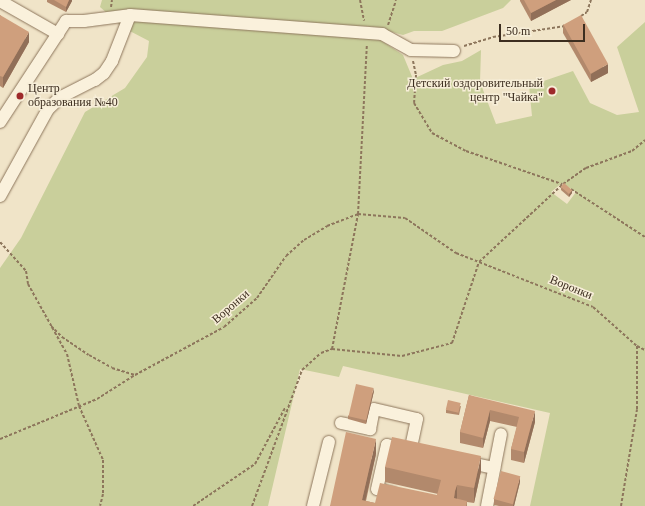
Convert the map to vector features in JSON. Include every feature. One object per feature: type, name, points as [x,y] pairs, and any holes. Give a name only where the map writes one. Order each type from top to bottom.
[{"type":"lane","points":[[0,1],[58,34]]},
{"type":"lane","points":[[0,196],[48,109],[61,97],[95,80],[104,73],[112,61],[130,15]]},
{"type":"lane","points":[[0,122],[66,21],[84,21],[130,15],[382,34],[411,50],[454,50]]},
{"type":"lane","points":[[342,423],[370,429],[374,409],[417,418],[410,450]]},
{"type":"lane","points":[[487,506],[501,434]]},
{"type":"lane","points":[[313,506],[329,442]]},
{"type":"lane","points":[[408,496],[377,489],[387,445],[433,455]]},
{"type":"lane","points":[[456,460],[494,468]]},
{"type":"path","points":[[332,349],[358,214],[367,33],[360,0]]},
{"type":"path","points":[[382,34],[391,20],[396,0]]},
{"type":"path","points":[[574,20],[587,12],[591,0]]},
{"type":"path","points":[[454,50],[493,36],[561,28],[567,24]]},
{"type":"path","points":[[411,50],[416,75],[414,103],[432,133],[466,151],[562,184],[645,237]]},
{"type":"path","points":[[252,506],[302,370],[320,353],[332,349],[402,356],[452,342],[479,262],[562,184],[586,168],[632,151],[645,140]]},
{"type":"path","name":"Воронки","points":[[0,439],[97,399],[135,375],[224,327],[257,298],[286,256],[304,240],[327,226],[358,214],[405,218],[456,253],[593,307],[637,346],[645,350]]},
{"type":"path","points":[[0,242],[26,271],[28,284],[48,323],[67,354],[79,406],[103,460],[103,494],[100,506]]},
{"type":"path","points":[[48,323],[62,337],[89,355],[112,368],[135,375]]},
{"type":"path","points":[[621,506],[637,409],[637,346]]},
{"type":"path","points":[[193,506],[254,464],[289,402]]},
{"type":"green space","points":[[102,0],[511,0],[503,8],[442,31],[414,31],[403,35],[373,27],[360,26],[359,39],[379,39],[403,55],[413,79],[443,65],[462,61],[481,50],[480,82],[496,124],[532,116],[529,86],[573,71],[590,103],[617,115],[639,112],[617,47],[645,22],[645,506],[530,506],[550,413],[343,366],[339,377],[300,369],[268,506],[0,506],[0,268],[21,238],[85,112],[125,88],[147,57],[149,41],[124,28],[100,7]],"holes":[[[562,183],[576,192],[567,204],[551,192]]]},
{"type":"building","points":[[54,0],[69,0],[66,7]]},
{"type":"building","points":[[524,0],[556,0],[531,13]]},
{"type":"building","points":[[0,15],[29,32],[3,77],[0,76]]},
{"type":"building","points":[[581,15],[608,64],[591,74],[564,25]]},
{"type":"building","points":[[564,183],[572,190],[569,194],[561,187]]},
{"type":"building","points":[[356,384],[374,388],[366,420],[349,416]]},
{"type":"building","points":[[469,395],[535,411],[524,452],[511,449],[519,417],[490,410],[483,438],[460,432]]},
{"type":"building","points":[[448,400],[461,403],[458,413],[446,410]]},
{"type":"building","points":[[346,432],[376,439],[362,500],[375,503],[380,483],[437,495],[441,480],[385,467],[392,437],[481,456],[474,488],[457,485],[455,491],[454,498],[467,501],[466,506],[330,506]]},
{"type":"building","points":[[501,471],[520,476],[513,504],[493,499]]},
{"type":"place","name":"Детский оздоровительный центр \"Чайка\"","points":[[552,91]]},
{"type":"place","name":"Центр образования №40","points":[[20,96]]}]
